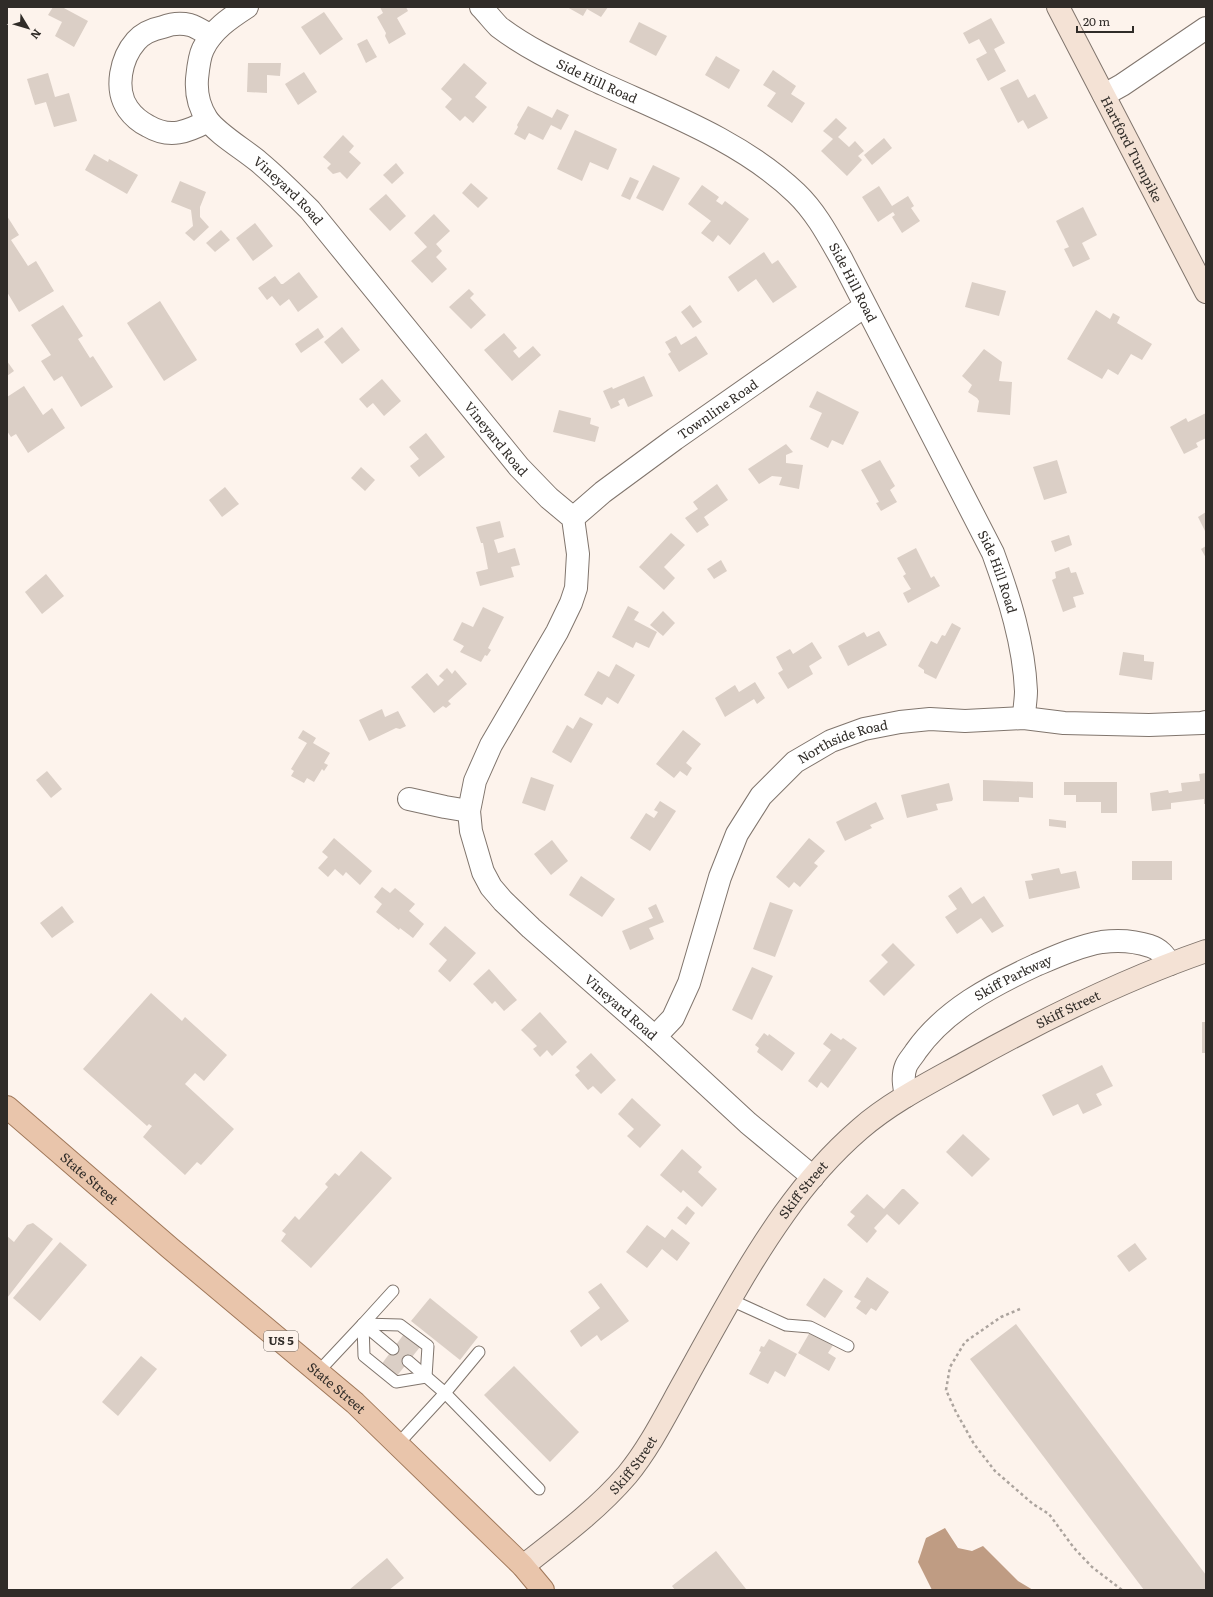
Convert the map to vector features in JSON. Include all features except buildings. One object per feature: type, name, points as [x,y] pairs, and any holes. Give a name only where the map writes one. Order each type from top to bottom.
[{"type":"main road","name":"Hartford Turnpike","points":[[1058,7],[1206,292]]},
{"type":"main road","name":"Skiff Street","points":[[524,1566],[596,1506],[627,1475],[649,1444],[731,1300],[784,1215],[813,1177],[861,1128],[906,1096],[1027,1030],[1129,980],[1206,951]]},
{"type":"main road","name":"State Street","points":[[7,1106],[164,1243],[355,1403],[524,1566],[543,1590]]},
{"type":"street","name":"Vineyard Road","points":[[246,7],[228,19],[211,36],[202,49],[198,69],[197,87],[200,106],[208,121],[259,162],[310,210],[520,466],[550,498],[573,518],[578,554],[576,588],[571,603],[557,632],[491,745],[475,780],[469,811],[473,842],[483,872],[491,887],[531,928],[655,1037],[748,1122],[813,1177]]},
{"type":"street","name":"Side Hill Road","points":[[480,7],[499,26],[535,51],[708,133],[744,152],[769,169],[798,194],[822,224],[993,553],[1008,594],[1021,651],[1026,692],[1024,718]]},
{"type":"street","points":[[208,121],[191,130],[171,134],[154,129],[139,121],[127,108],[121,93],[121,73],[126,56],[136,40],[153,29],[172,24],[189,25],[211,36]]},
{"type":"street","points":[[1104,95],[1122,85],[1206,28]]},
{"type":"street","name":"Townline Road","points":[[573,518],[603,492],[675,439],[865,306]]},
{"type":"street","name":"Northside Road","points":[[655,1037],[673,1018],[686,988],[720,877],[737,834],[761,796],[795,762],[831,741],[864,729],[893,723],[930,719],[965,721],[1024,718],[1064,722],[1150,725],[1206,722]]},
{"type":"street","points":[[409,799],[469,811]]},
{"type":"street","name":"Skiff Parkway","points":[[906,1096],[903,1081],[906,1066],[925,1038],[955,1010],[983,992],[1020,972],[1064,953],[1102,942],[1130,941],[1151,946],[1162,952],[1170,964]]},
{"type":"lane","points":[[318,1372],[393,1291]]},
{"type":"lane","points":[[731,1300],[786,1325],[810,1327],[848,1346]]},
{"type":"lane","points":[[363,1324],[393,1349]]},
{"type":"lane","points":[[363,1324],[364,1356],[396,1382],[426,1377]]},
{"type":"lane","points":[[363,1324],[400,1325],[428,1346],[426,1377]]},
{"type":"lane","points":[[398,1444],[445,1393],[479,1352]]},
{"type":"lane","points":[[408,1361],[445,1393],[539,1489]]},
{"type":"path","points":[[1020,1309],[1001,1317],[965,1342],[950,1367],[946,1390],[956,1412],[974,1444],[995,1471],[1033,1504],[1049,1514],[1074,1548],[1092,1567],[1122,1590]]},
{"type":"shaded area","points":[[945,1528],[958,1548],[972,1551],[983,1546],[1018,1581],[1033,1590],[932,1590],[918,1562],[926,1538]]}]
